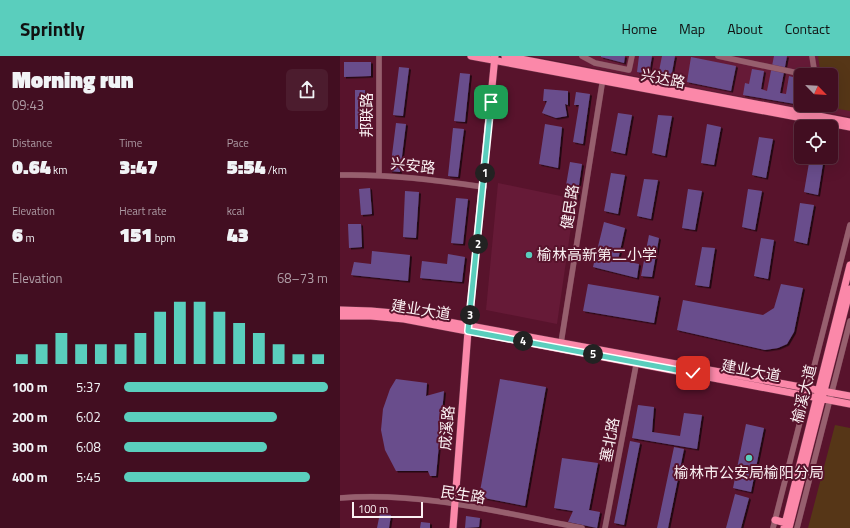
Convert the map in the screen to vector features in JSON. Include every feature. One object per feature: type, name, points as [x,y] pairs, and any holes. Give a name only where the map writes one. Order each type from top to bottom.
[{"type":"main road","name":"兴达路","points":[[471,56],[495,58],[808,116],[850,122]]},
{"type":"main road","name":"兴达路","points":[[505,56],[603,78]]},
{"type":"main road","name":"成溪路","points":[[453,528],[453,504],[495,58]]},
{"type":"main road","name":"兴达路","points":[[808,116],[850,127]]},
{"type":"main road","name":"榆溪大道","points":[[824,395],[850,266]]},
{"type":"main road","name":"榆溪大道","points":[[786,526],[824,395],[850,289]]},
{"type":"main road","name":"建业大道","points":[[340,310],[405,314],[469,328],[824,395],[850,396]]},
{"type":"main road","name":"建业大道","points":[[340,316],[404,319],[469,328],[561,343],[637,359]]},
{"type":"main road","name":"建业大道","points":[[824,395],[850,404]]},
{"type":"main road","points":[[776,520],[786,526]]},
{"type":"street","name":"邦联路","points":[[379,56],[379,174]]},
{"type":"street","points":[[582,56],[595,62],[629,70],[632,56]]},
{"type":"street","points":[[718,56],[794,72]]},
{"type":"street","points":[[812,56],[814,68]]},
{"type":"street","name":"健民路","points":[[561,343],[603,78]]},
{"type":"street","points":[[808,116],[809,112]]},
{"type":"street","name":"兴安路","points":[[340,175],[379,174],[484,187]]},
{"type":"street","points":[[774,528],[850,225]]},
{"type":"street","points":[[797,528],[824,395],[850,321]]},
{"type":"street","name":"塞北路","points":[[606,528],[637,359]]},
{"type":"street","name":"民生路","points":[[340,498],[397,498],[453,504],[582,528]]},
{"type":"shaded area","points":[[531,56],[850,56],[850,117],[821,112],[838,112],[838,68],[794,68],[794,107]]},
{"type":"shaded area","points":[[818,56],[850,56],[850,111],[838,109],[838,68],[820,68]]},
{"type":"shaded area","name":"榆林高新第二小学","points":[[498,183],[575,199],[557,324],[486,310]]},
{"type":"shaded area","points":[[835,425],[850,428],[850,528],[808,528]]},
{"type":"building","points":[[601,56],[625,56],[624,63],[601,57]]},
{"type":"building","points":[[639,56],[652,56],[649,74],[637,72]]},
{"type":"building","points":[[662,56],[675,56],[671,78],[658,76]]},
{"type":"building","points":[[774,56],[787,56],[780,93],[786,94],[789,76],[794,77],[794,104],[743,95],[745,83],[749,84],[752,69],[764,71],[761,89],[767,91]]},
{"type":"building","points":[[691,57],[736,66],[731,91],[687,82]]},
{"type":"building","points":[[344,62],[371,62],[371,76],[344,77]]},
{"type":"building","points":[[399,67],[409,68],[403,116],[393,115]]},
{"type":"building","points":[[460,73],[470,74],[465,122],[454,121]]},
{"type":"building","points":[[544,89],[568,91],[568,105],[565,104],[567,116],[556,118],[542,113],[547,101],[543,101]]},
{"type":"building","points":[[355,90],[365,90],[366,129],[355,129]]},
{"type":"building","points":[[576,92],[590,94],[583,144],[573,142],[579,105],[574,105]]},
{"type":"building","points":[[618,113],[632,115],[625,154],[611,151]]},
{"type":"building","points":[[658,115],[672,116],[665,156],[652,153]]},
{"type":"building","points":[[396,123],[406,124],[400,172],[390,171]]},
{"type":"building","points":[[545,124],[562,127],[558,168],[539,164]]},
{"type":"building","points":[[707,124],[721,127],[714,165],[701,163]]},
{"type":"building","points":[[453,128],[464,129],[458,177],[448,176]]},
{"type":"building","points":[[759,137],[773,139],[766,178],[752,175]]},
{"type":"building","points":[[570,162],[582,164],[577,199],[564,197]]},
{"type":"building","points":[[809,164],[823,164],[818,195],[804,192]]},
{"type":"building","points":[[611,173],[625,175],[618,214],[604,211]]},
{"type":"building","points":[[644,179],[658,180],[651,219],[637,216]]},
{"type":"building","points":[[370,188],[372,214],[361,215],[359,189]]},
{"type":"building","points":[[688,189],[702,191],[695,230],[682,228]]},
{"type":"building","points":[[748,189],[762,191],[755,230],[742,227]]},
{"type":"building","points":[[405,191],[419,192],[416,238],[403,237]]},
{"type":"building","points":[[456,198],[468,199],[463,244],[451,243]]},
{"type":"building","points":[[800,203],[814,205],[807,244],[794,241]]},
{"type":"building","points":[[604,222],[625,228],[618,260],[639,264],[637,278],[593,267]]},
{"type":"building","points":[[348,224],[361,224],[362,247],[349,248]]},
{"type":"building","points":[[649,235],[659,238],[652,277],[641,276]]},
{"type":"building","points":[[761,238],[774,240],[768,279],[754,276]]},
{"type":"building","points":[[702,247],[715,248],[709,287],[695,285]]},
{"type":"building","points":[[372,251],[410,255],[408,281],[351,275],[354,262],[371,264]]},
{"type":"building","points":[[448,254],[465,257],[462,282],[420,278],[422,261],[447,264]]},
{"type":"building","points":[[588,284],[659,296],[654,323],[583,311]]},
{"type":"building","points":[[781,284],[803,288],[794,332],[787,344],[778,348],[765,350],[677,330],[683,300],[763,315],[774,308]]},
{"type":"building","points":[[396,379],[427,383],[426,396],[444,391],[436,476],[430,476],[428,471],[396,471],[385,450],[381,430],[383,409],[390,389]]},
{"type":"building","points":[[500,379],[546,387],[525,506],[479,497]]},
{"type":"building","points":[[638,405],[654,407],[652,432],[680,436],[684,413],[702,415],[697,449],[632,438]]},
{"type":"building","name":"榆林市公安局榆阳分局","points":[[746,424],[764,428],[751,492],[733,488]]},
{"type":"building","points":[[630,441],[640,443],[624,525],[614,523]]},
{"type":"building","points":[[674,447],[684,449],[668,528],[657,528]]},
{"type":"building","points":[[562,458],[598,463],[589,510],[600,512],[597,528],[568,522],[573,511],[554,508]]},
{"type":"building","points":[[735,494],[749,498],[741,528],[726,528]]},
{"type":"building","points":[[380,513],[391,515],[389,528],[377,528]]},
{"type":"building","points":[[466,516],[480,518],[479,527],[465,528]]},
{"type":"building","points":[[421,522],[430,523],[430,528],[420,528]]},
{"type":"place","name":"榆林高新第二小学","points":[[529,255]]},
{"type":"place","name":"榆林市公安局榆阳分局","points":[[749,458]]},
{"type":"route","points":[[491,102],[484,187],[468,331],[693,373]]}]
